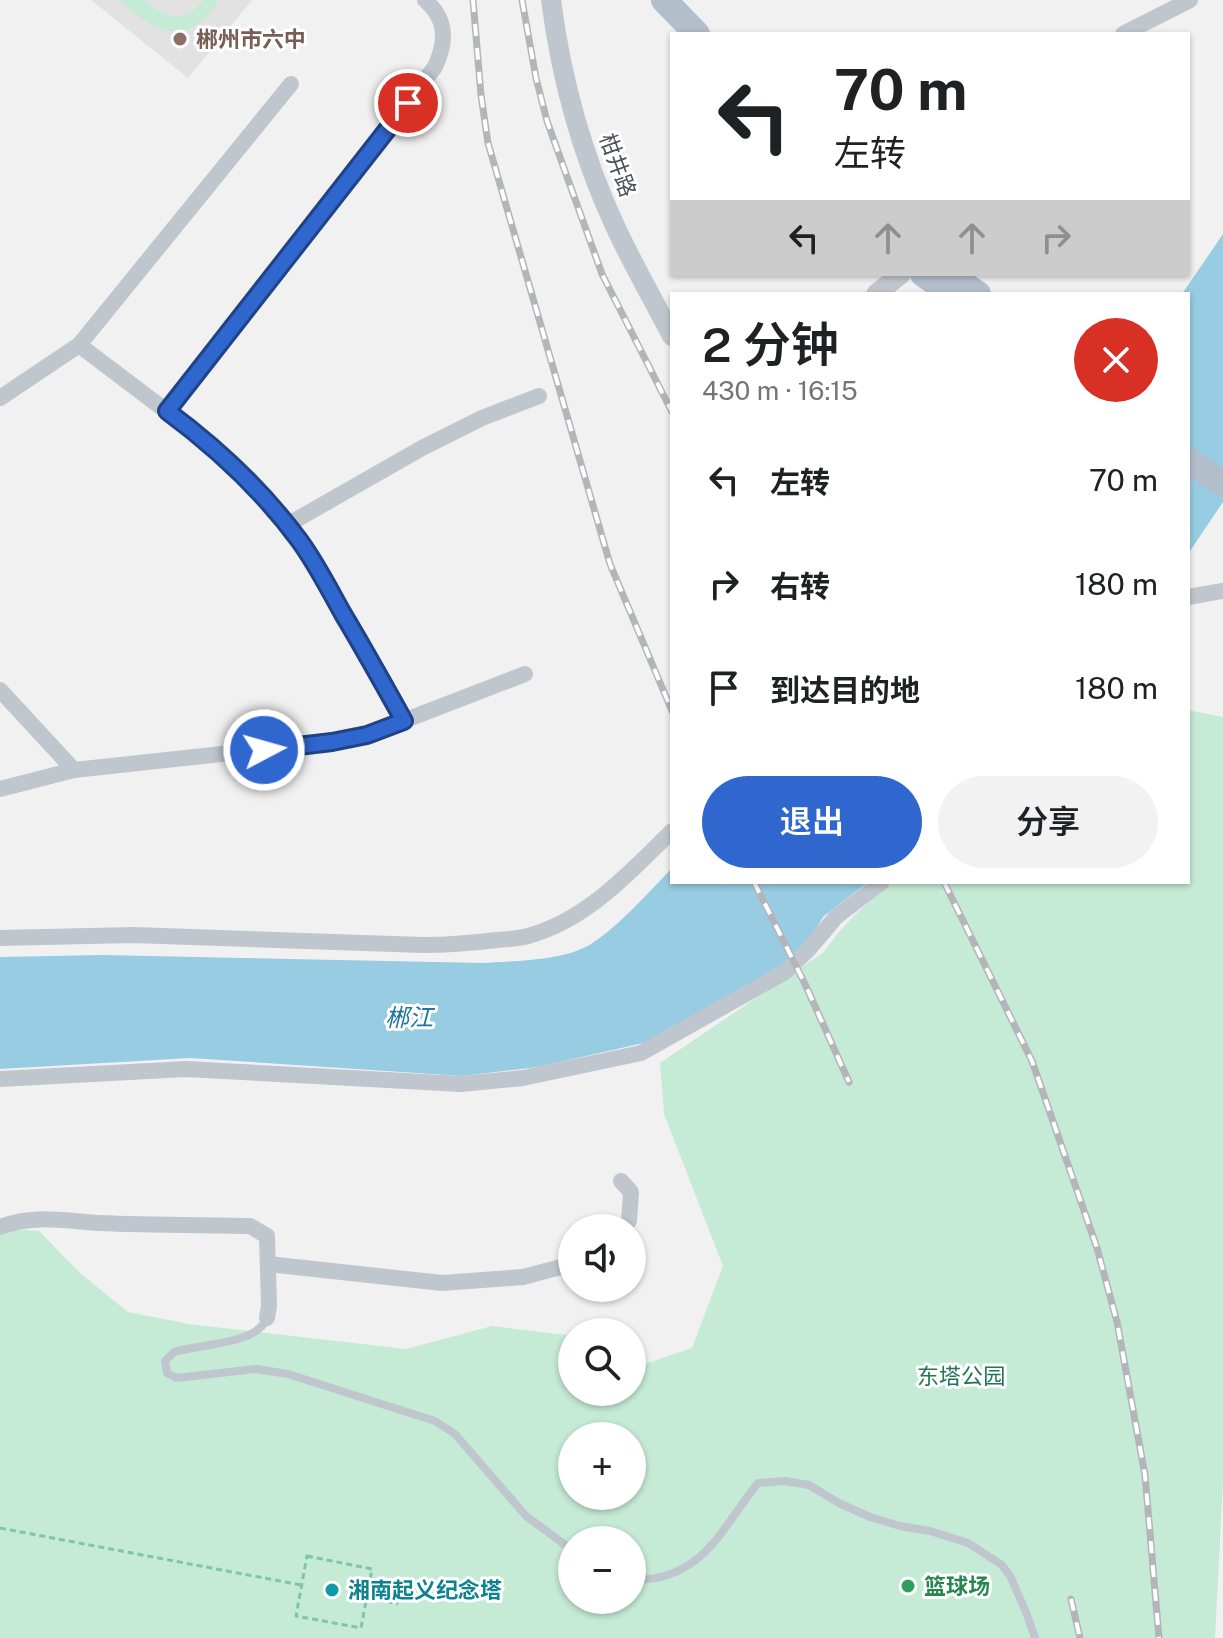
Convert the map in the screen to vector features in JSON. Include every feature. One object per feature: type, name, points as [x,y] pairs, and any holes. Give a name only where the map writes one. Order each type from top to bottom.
[{"type":"main road","points":[[643,0],[674,32]]},
{"type":"main road","points":[[664,0],[695,32]]},
{"type":"main road","points":[[926,276],[949,292]]},
{"type":"main road","points":[[952,276],[975,292]]},
{"type":"main road","points":[[1190,442],[1223,466]]},
{"type":"main road","points":[[1190,461],[1223,484]]},
{"type":"street","points":[[167,411],[435,67],[442,52],[441,21],[435,9],[425,0]]},
{"type":"street","name":"柑井路","points":[[551,0],[567,85],[588,157],[615,227],[670,332]]},
{"type":"street","points":[[680,0],[711,32]]},
{"type":"street","points":[[1127,32],[1190,0]]},
{"type":"street","points":[[0,398],[79,345],[291,84]]},
{"type":"street","points":[[878,292],[898,276]]},
{"type":"street","points":[[79,345],[202,438],[257,490],[312,559],[404,721]]},
{"type":"street","points":[[287,525],[422,448],[482,418],[539,396]]},
{"type":"street","points":[[1190,597],[1223,591]]},
{"type":"street","points":[[0,789],[74,770],[332,742],[367,735],[525,674]]},
{"type":"street","points":[[0,690],[74,770]]},
{"type":"street","points":[[0,938],[133,935],[460,945],[527,936],[567,921],[599,899],[670,833]]},
{"type":"street","points":[[0,1079],[186,1069],[461,1084],[523,1078],[641,1053],[785,972],[836,917],[879,884]]},
{"type":"street","points":[[621,1181],[631,1192],[629,1214]]},
{"type":"street","points":[[0,1227],[12,1222],[45,1218],[97,1223],[250,1226],[267,1236],[267,1318]]},
{"type":"street","points":[[268,1264],[442,1283],[523,1277],[558,1268]]},
{"type":"lane","points":[[267,1318],[264,1326],[249,1336],[174,1352],[165,1361],[167,1373],[176,1378],[256,1369],[288,1374],[435,1421],[455,1434],[526,1516],[558,1540]]},
{"type":"lane","points":[[646,1580],[689,1568],[717,1540],[758,1483],[784,1481],[809,1485],[870,1517],[968,1543],[1002,1565],[1010,1576],[1035,1638]]},
{"type":"path","points":[[0,1528],[301,1585]]},
{"type":"path","points":[[307,1556],[372,1569],[361,1628],[296,1616],[301,1585],[307,1556]]},
{"type":"path","points":[[367,1597],[398,1604]]},
{"type":"shaded area","name":"郴州市六中","points":[[91,0],[252,0],[188,78]]},
{"type":"green space","points":[[118,0],[144,0],[162,13],[177,17],[191,13],[204,0],[218,0],[200,23],[174,31],[150,24]]},
{"type":"green space","name":"东塔公园","points":[[1190,710],[1223,717],[1223,1481],[1215,1638],[0,1638],[0,1235],[16,1229],[39,1231],[81,1274],[128,1312],[189,1324],[406,1349],[492,1326],[558,1334],[558,1406],[646,1406],[646,1364],[692,1348],[723,1266],[664,1114],[660,1063],[824,952],[856,914],[892,884],[1190,884]]},
{"type":"water","points":[[1223,234],[1223,502],[1190,551],[1190,292],[1183,292]]},
{"type":"water","name":"郴江","points":[[670,870],[670,884],[865,884],[823,917],[809,941],[774,973],[652,1041],[538,1067],[462,1076],[190,1058],[0,1069],[0,957],[102,955],[482,963],[538,959],[580,950],[622,919]]},
{"type":"railway","points":[[473,0],[488,143],[610,564],[670,706]]},
{"type":"railway","points":[[522,0],[547,121],[602,274],[670,408]]},
{"type":"railway","points":[[755,884],[849,1082]]},
{"type":"railway","points":[[945,884],[1032,1061],[1097,1248],[1117,1322],[1145,1475],[1159,1638]]},
{"type":"railway","points":[[1071,1599],[1080,1638]]},
{"type":"place","name":"郴州市六中","points":[[180,39]]},
{"type":"place","name":"篮球场","points":[[908,1586]]},
{"type":"place","name":"湘南起义纪念塔","points":[[332,1590]]},
{"type":"route","points":[[264,750],[367,735],[404,721],[312,559],[287,525],[225,458],[167,411],[408,103]]}]
